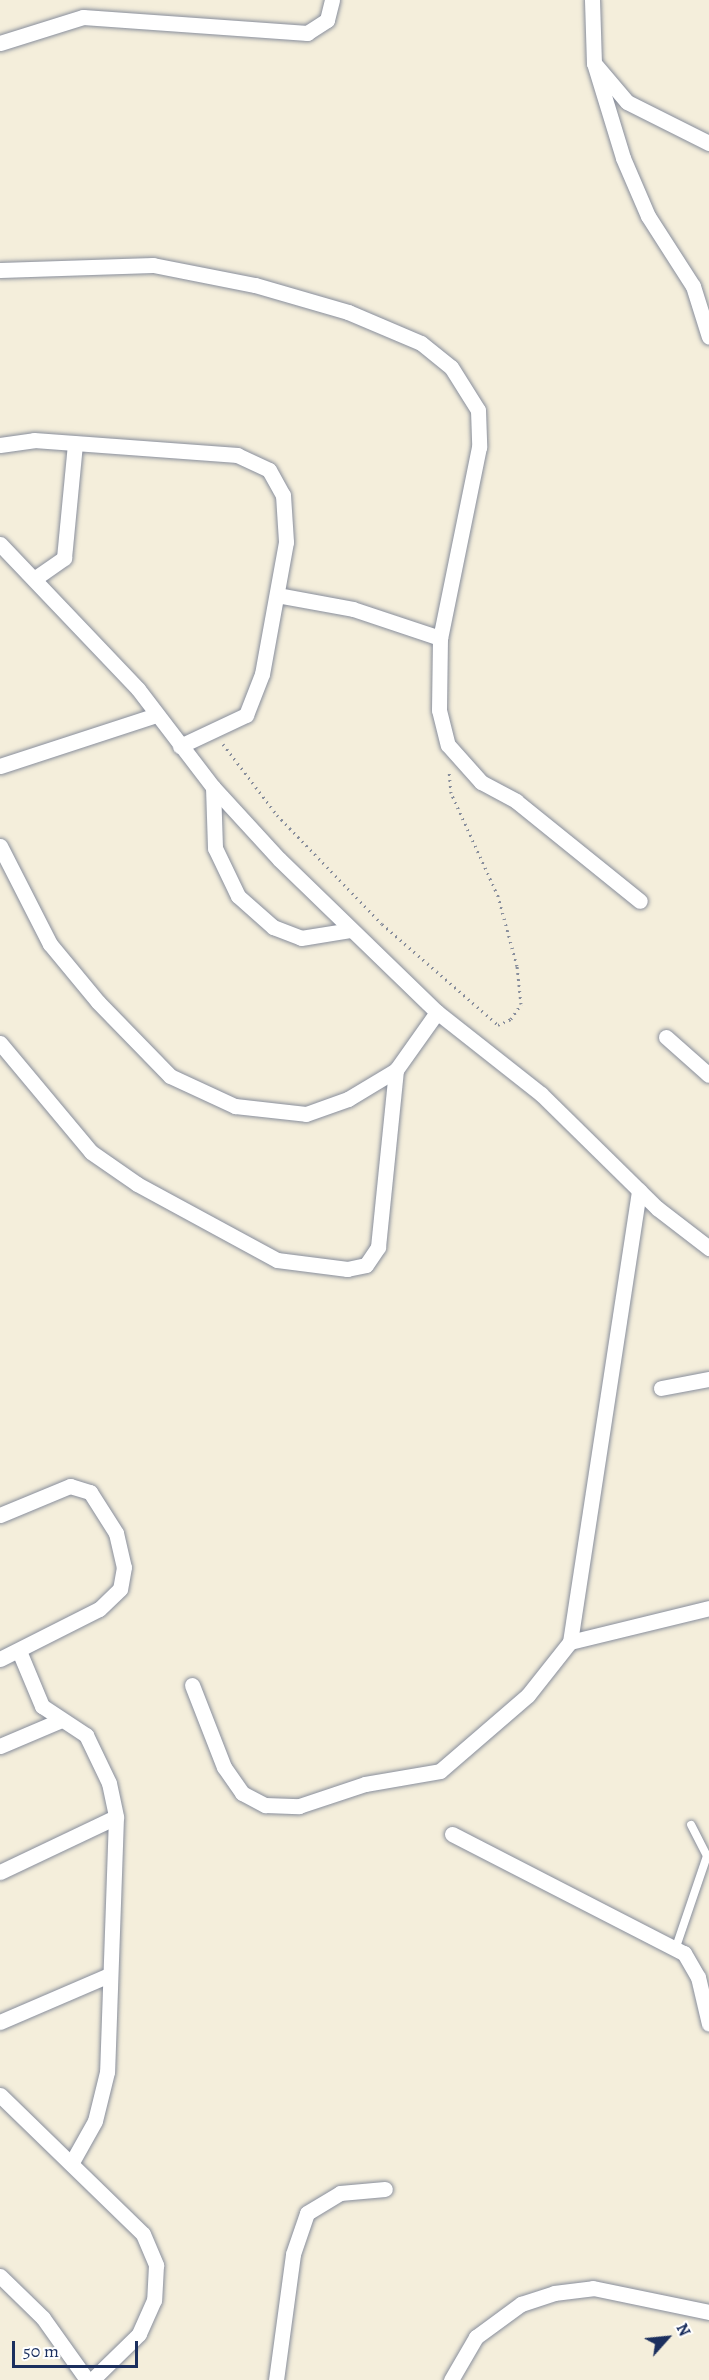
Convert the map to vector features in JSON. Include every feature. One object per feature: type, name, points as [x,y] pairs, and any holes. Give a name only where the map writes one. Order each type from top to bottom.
[{"type":"street","points":[[0,43],[84,17],[307,33],[327,20],[332,0]]},
{"type":"street","points":[[592,0],[594,63],[623,158],[648,216],[693,286],[709,338]]},
{"type":"street","points":[[594,63],[627,102],[709,143]]},
{"type":"street","points":[[0,270],[153,266],[255,285],[348,312],[420,343],[451,367],[478,410],[479,447],[440,638],[439,710],[448,745],[481,782],[516,801],[640,901]]},
{"type":"street","points":[[0,445],[75,444],[237,455],[269,470],[283,495],[285,518],[277,595],[262,674],[246,715],[180,746]]},
{"type":"street","points":[[34,579],[64,558],[75,444]]},
{"type":"street","points":[[0,544],[138,688],[156,716],[213,787],[351,930],[437,1012],[541,1095],[639,1190],[709,1248]]},
{"type":"street","points":[[277,595],[353,609],[440,638]]},
{"type":"street","points":[[0,766],[156,716]]},
{"type":"street","points":[[213,787],[215,848],[238,896],[273,927],[301,938],[351,930]]},
{"type":"street","points":[[0,846],[50,944],[170,1076],[235,1106],[306,1114],[348,1099],[396,1070],[437,1012]]},
{"type":"street","points":[[666,1037],[709,1076]]},
{"type":"street","points":[[0,1043],[91,1152],[137,1184],[277,1260],[347,1269],[366,1265],[378,1247],[396,1070]]},
{"type":"street","points":[[192,1685],[224,1767],[242,1793],[266,1805],[299,1806],[365,1784],[440,1770],[528,1695],[570,1642],[639,1190]]},
{"type":"street","points":[[661,1388],[709,1379]]},
{"type":"street","points":[[0,1515],[70,1485],[90,1492],[116,1533],[124,1567],[120,1589],[99,1609],[0,1659]]},
{"type":"street","points":[[570,1642],[709,1608]]},
{"type":"street","points":[[19,1651],[42,1706],[59,1721],[86,1735],[109,1783],[116,1817],[107,1976],[107,2072],[95,2121],[72,2162]]},
{"type":"street","points":[[0,1746],[59,1721]]},
{"type":"street","points":[[0,1872],[116,1817]]},
{"type":"street","points":[[452,1834],[676,1947],[698,1977],[709,2024]]},
{"type":"street","points":[[0,2022],[107,1976]]},
{"type":"street","points":[[0,2095],[72,2162],[143,2234],[156,2265],[154,2300],[139,2334],[92,2380]]},
{"type":"street","points":[[276,2380],[293,2254],[307,2213],[340,2193],[385,2189]]},
{"type":"street","points":[[0,2276],[43,2318],[87,2380]]},
{"type":"street","points":[[451,2380],[476,2337],[521,2304],[554,2293],[593,2288],[709,2312]]},
{"type":"lane","points":[[676,1947],[706,1856],[691,1825]]},
{"type":"path","points":[[214,732],[277,815],[382,924],[498,1025],[512,1019],[520,1004],[517,966],[498,896],[451,794],[448,745]]}]
